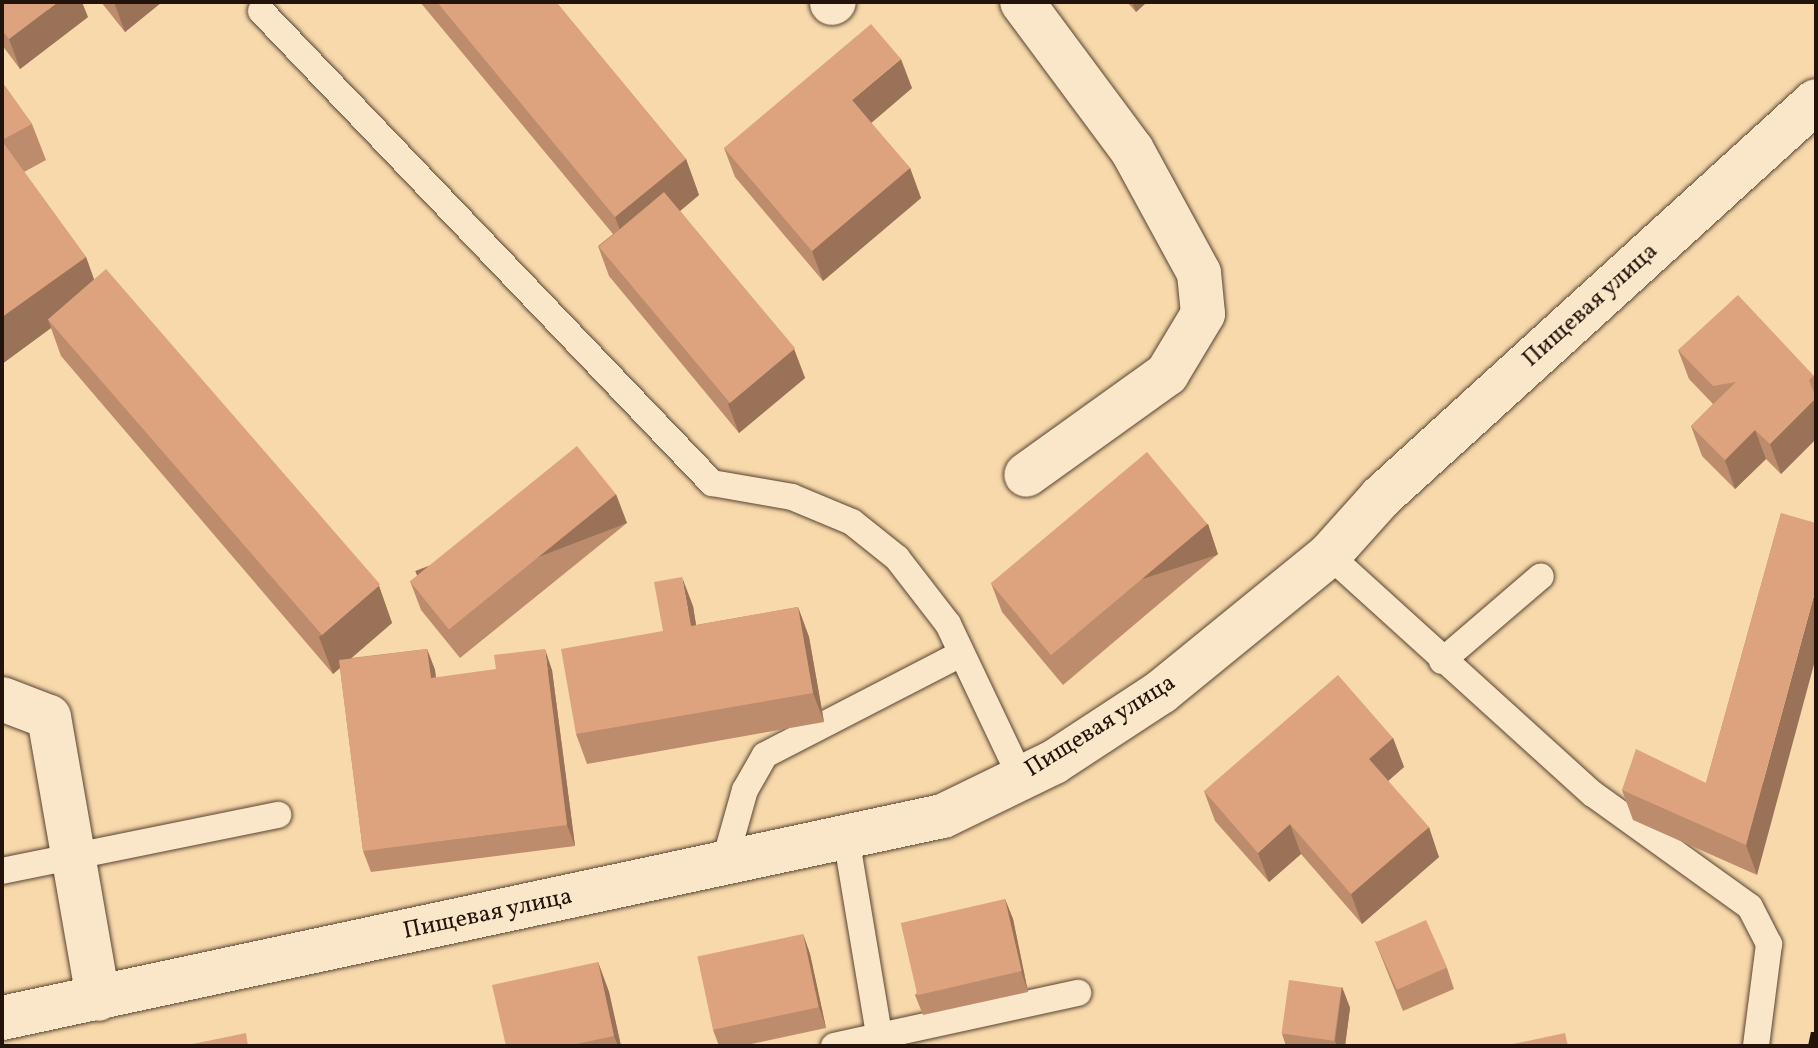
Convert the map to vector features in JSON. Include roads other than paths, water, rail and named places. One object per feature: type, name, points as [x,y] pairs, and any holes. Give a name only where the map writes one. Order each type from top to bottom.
[{"type":"main road","points":[[1022,2],[1132,150],[1199,273],[1203,314],[1167,374],[1026,475]]},
{"type":"main road","name":"Пищевая улица","points":[[2,1018],[943,816],[1021,778],[1161,692],[1329,555],[1381,497],[1816,101]]},
{"type":"main road","points":[[2,699],[49,717],[98,999]]},
{"type":"lane","points":[[261,11],[712,483],[792,497],[852,522],[897,558],[961,654],[1021,778]]},
{"type":"lane","points":[[1329,555],[1442,661],[1593,794],[1750,907],[1769,944],[1756,1046]]},
{"type":"lane","points":[[1442,661],[1541,576]]},
{"type":"lane","points":[[724,864],[745,790],[765,755],[961,654]]},
{"type":"lane","points":[[2,871],[278,815]]},
{"type":"lane","points":[[846,837],[880,1041]]},
{"type":"lane","points":[[834,1046],[880,1041],[1078,993]]},
{"type":"railway","points":[[1811,1046],[1816,1023]]}]
